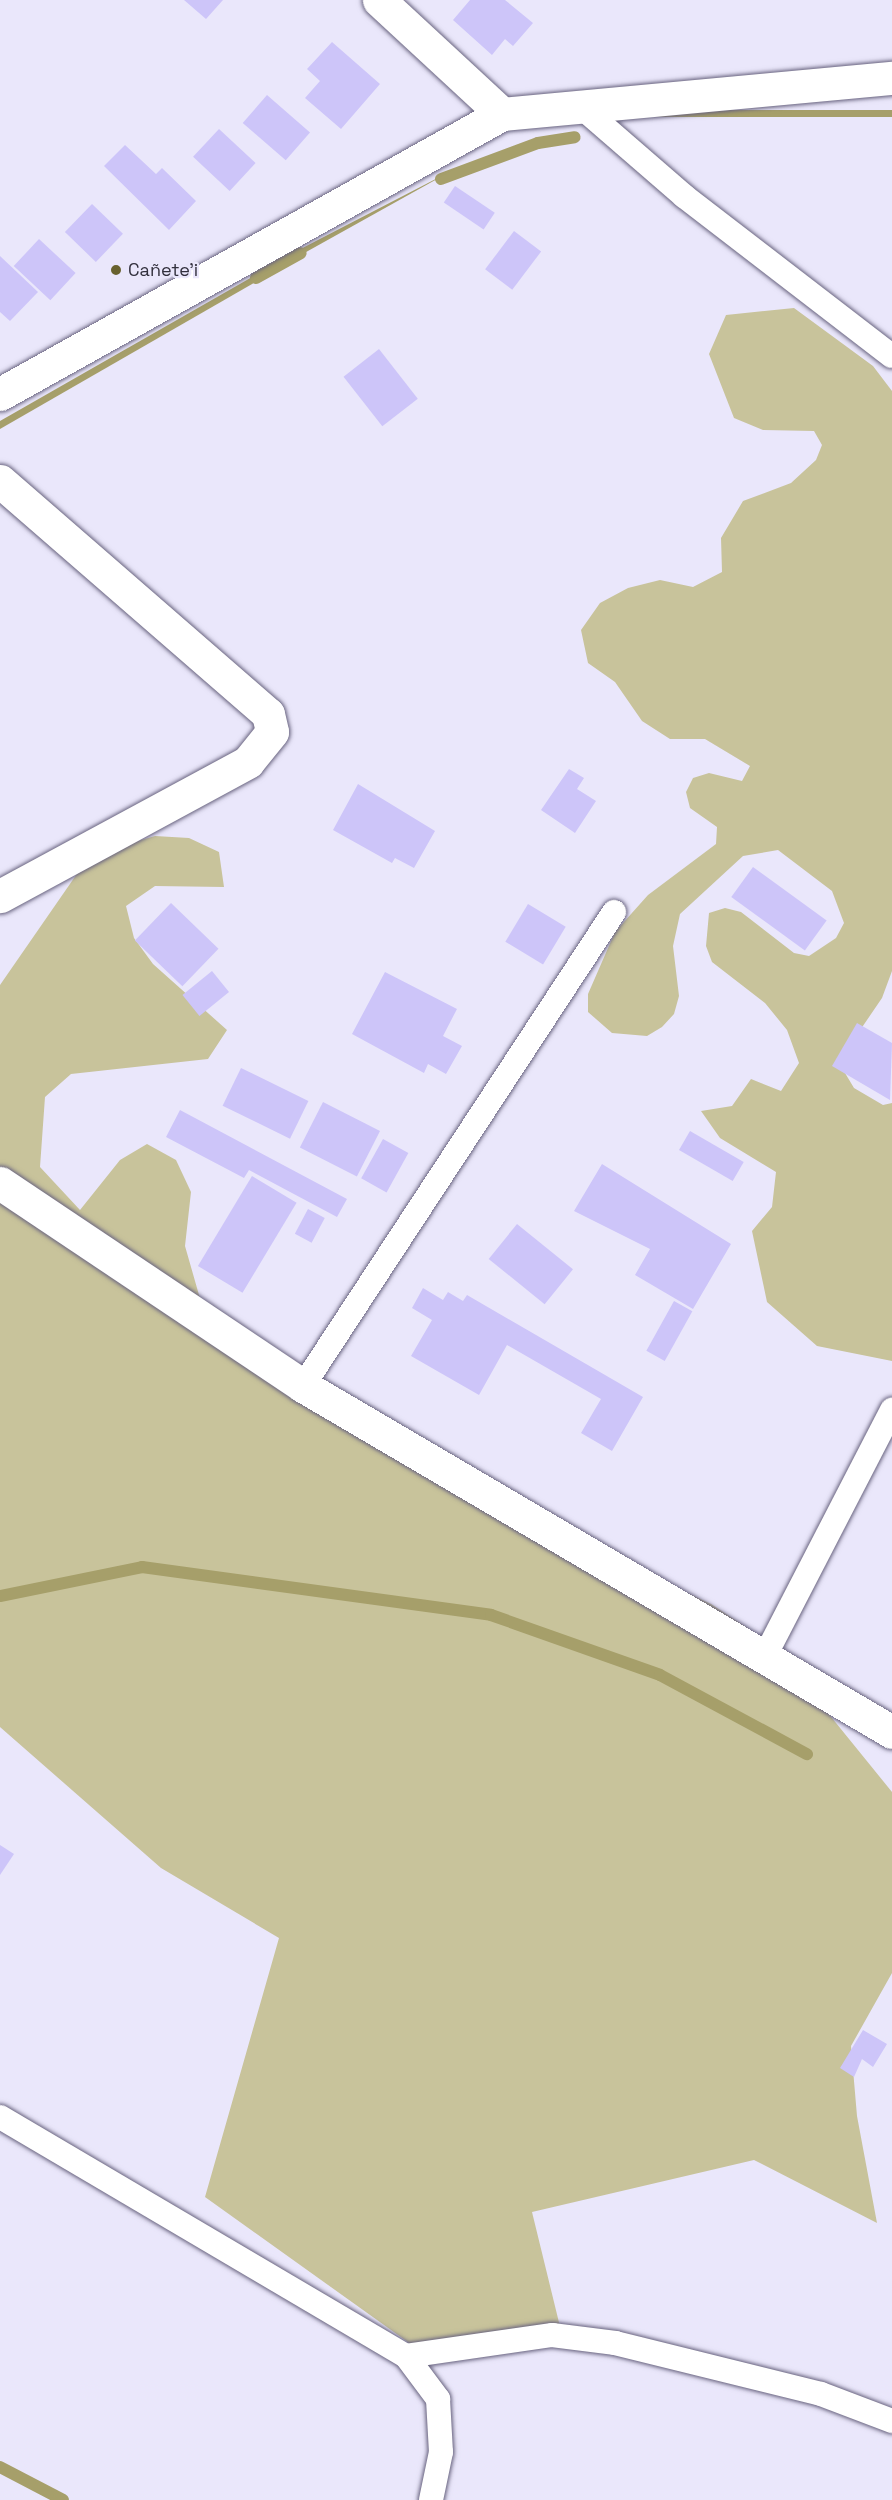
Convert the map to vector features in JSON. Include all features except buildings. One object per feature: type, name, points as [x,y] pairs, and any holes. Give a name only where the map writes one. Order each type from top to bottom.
[{"type":"street","points":[[379,0],[502,114]]},
{"type":"street","points":[[0,394],[502,114],[579,105],[892,78]]},
{"type":"street","points":[[0,481],[268,714],[272,732],[248,762],[0,896]]},
{"type":"street","points":[[0,1183],[303,1386],[766,1654],[892,1731]]},
{"type":"lane","points":[[579,105],[684,196],[892,356]]},
{"type":"lane","points":[[303,1386],[614,912]]},
{"type":"lane","points":[[766,1654],[892,1410]]},
{"type":"lane","points":[[0,2117],[406,2356],[438,2399],[441,2452],[431,2500]]},
{"type":"lane","points":[[406,2356],[552,2335],[615,2343],[821,2394],[892,2421]]},
{"type":"shaded area","points":[[622,110],[892,110],[892,117],[622,117]]},
{"type":"shaded area","points":[[455,169],[290,261],[287,256]]},
{"type":"shaded area","points":[[268,268],[271,273],[0,429],[0,421]]},
{"type":"shaded area","points":[[794,308],[873,366],[892,391],[892,971],[882,998],[852,1042],[845,1073],[854,1088],[883,1105],[892,1103],[892,1361],[817,1346],[767,1302],[752,1231],[772,1207],[776,1172],[720,1138],[701,1111],[732,1106],[751,1079],[781,1091],[799,1063],[787,1030],[765,1003],[712,962],[706,946],[709,913],[725,908],[741,912],[794,953],[809,956],[836,938],[844,923],[832,891],[778,850],[743,856],[680,914],[673,946],[679,996],[674,1014],[662,1027],[647,1036],[612,1033],[588,1012],[588,994],[615,932],[648,895],[716,844],[717,827],[690,808],[686,792],[693,778],[709,773],[742,781],[750,766],[705,739],[670,739],[642,721],[615,682],[588,663],[581,630],[600,603],[628,588],[660,580],[693,587],[722,572],[721,538],[743,501],[791,483],[816,460],[822,445],[814,431],[763,430],[734,418],[709,354],[726,315]]},
{"type":"shaded area","points":[[155,836],[189,838],[219,852],[224,887],[155,886],[126,906],[134,938],[153,964],[227,1030],[208,1059],[71,1074],[45,1097],[40,1167],[80,1210],[120,1160],[147,1144],[176,1160],[191,1192],[185,1246],[203,1309],[534,1521],[711,1604],[772,1644],[892,1792],[892,1973],[851,2046],[857,2116],[877,2223],[754,2160],[532,2212],[564,2343],[419,2350],[205,2197],[279,1938],[161,1868],[0,1727],[0,985],[90,855]]},
{"type":"waterway","points":[[441,179],[538,143],[575,137]]},
{"type":"waterway","points":[[256,278],[301,253]]},
{"type":"waterway","points":[[0,1596],[142,1567],[491,1615],[660,1675],[807,1754]]},
{"type":"waterway","points":[[0,2467],[63,2500]]},
{"type":"place","name":"Cañete'i","points":[[116,270]]}]
